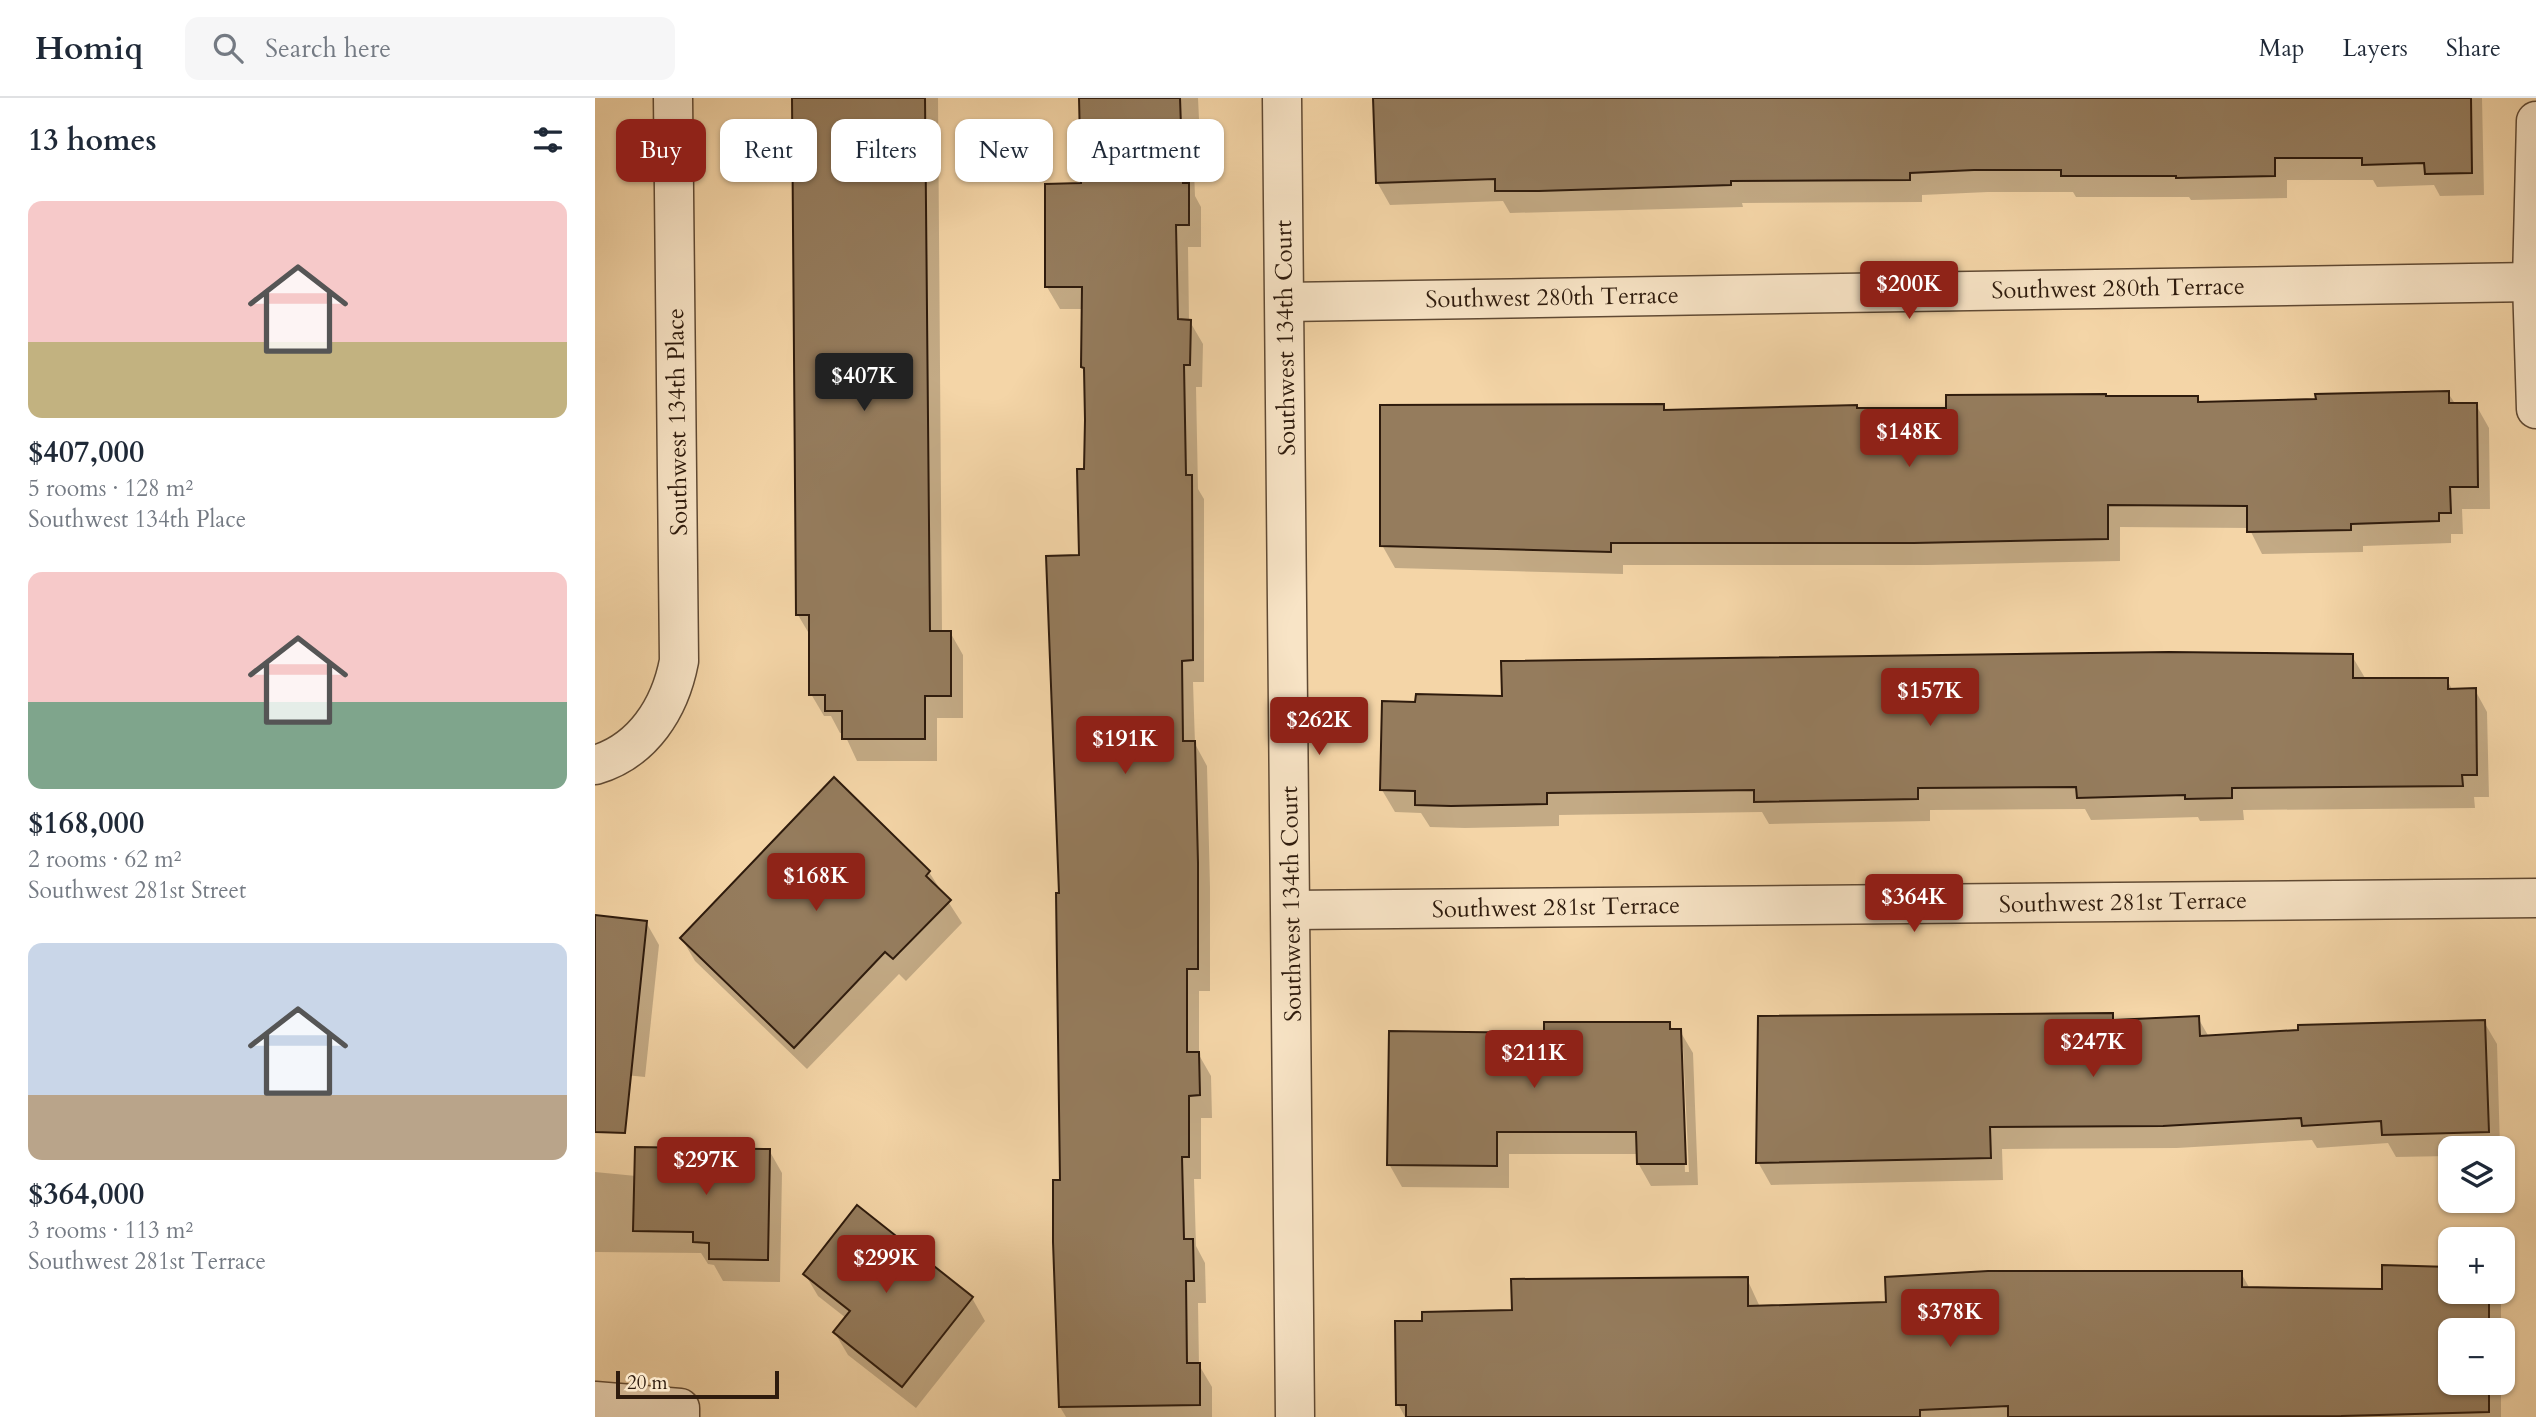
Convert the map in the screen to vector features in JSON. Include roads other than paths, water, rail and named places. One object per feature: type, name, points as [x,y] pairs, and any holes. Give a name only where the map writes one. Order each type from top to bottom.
[{"type":"street","name":"Southwest 134th Place","points":[[595,765],[627,751],[644,736],[661,713],[674,686],[679,661],[673,98]]},
{"type":"street","name":"Southwest 134th Court","points":[[1282,98],[1295,1417]]},
{"type":"street","points":[[2536,121],[2532,282],[2536,409]]},
{"type":"street","name":"Southwest 280th Terrace","points":[[1285,302],[2532,282]]},
{"type":"street","name":"Southwest 281st Terrace","points":[[1291,910],[2536,898]]},
{"type":"street","points":[[595,1401],[680,1413]]}]
